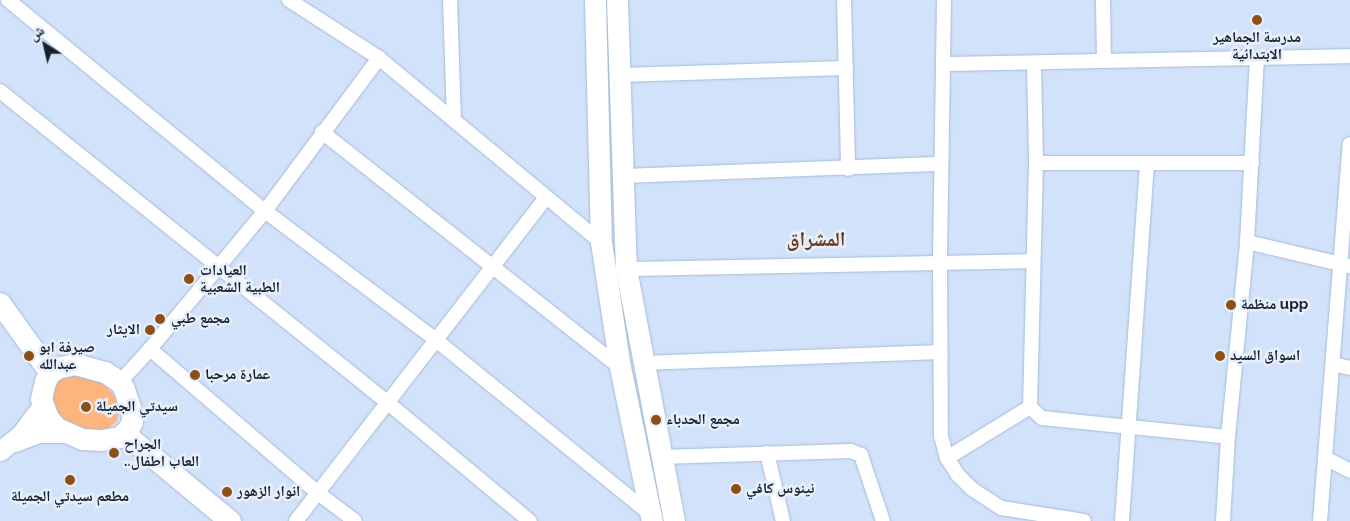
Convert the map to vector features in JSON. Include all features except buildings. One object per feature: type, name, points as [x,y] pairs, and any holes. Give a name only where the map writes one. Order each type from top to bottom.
[{"type":"main road","points":[[595,0],[601,242],[620,367],[652,518]]},
{"type":"main road","points":[[617,0],[626,269],[674,521]]},
{"type":"main road","points":[[0,303],[50,373]]},
{"type":"main road","points":[[75,364],[105,372],[120,382],[128,397],[132,421],[124,433],[115,439],[82,439],[65,432],[52,424],[42,406],[43,386],[50,373],[63,365],[75,364]]},
{"type":"main road","points":[[124,433],[230,521]]},
{"type":"street","points":[[8,0],[265,211],[436,340],[652,518]]},
{"type":"street","points":[[289,0],[378,58],[601,242]]},
{"type":"street","points":[[450,0],[454,119]]},
{"type":"street","points":[[844,0],[848,168]]},
{"type":"street","points":[[944,0],[940,164],[941,436],[947,458],[958,475],[972,490],[1001,508],[1084,521]]},
{"type":"street","points":[[1103,0],[1104,61]]},
{"type":"street","points":[[943,64],[1034,64],[1350,56]]},
{"type":"street","points":[[120,382],[220,267],[265,211],[378,58]]},
{"type":"street","points":[[1222,521],[1228,437],[1247,242],[1257,58]]},
{"type":"street","points":[[1034,64],[1036,163],[1030,407],[1042,418],[1228,437]]},
{"type":"street","points":[[620,75],[846,68]]},
{"type":"street","points":[[0,91],[387,402],[530,521]]},
{"type":"street","points":[[322,132],[620,367]]},
{"type":"street","points":[[1320,521],[1333,364],[1346,265],[1350,144]]},
{"type":"street","points":[[1036,163],[1252,163]]},
{"type":"street","points":[[1122,521],[1147,163]]},
{"type":"street","points":[[624,176],[940,164]]},
{"type":"street","points":[[296,521],[546,197]]},
{"type":"street","points":[[1247,242],[1346,265]]},
{"type":"street","points":[[626,269],[1033,261]]},
{"type":"street","points":[[150,349],[318,493],[356,521]]},
{"type":"street","points":[[643,363],[941,352]]},
{"type":"street","points":[[1333,364],[1350,368]]},
{"type":"street","points":[[6,447],[20,435],[42,406]]},
{"type":"street","points":[[947,458],[1030,407]]},
{"type":"street","points":[[6,447],[39,433],[65,432]]},
{"type":"street","points":[[661,458],[851,451],[861,455],[883,521]]},
{"type":"street","points":[[767,453],[783,521]]},
{"type":"street","points":[[1326,458],[1350,471]]},
{"type":"shaded area","points":[[83,375],[102,381],[115,397],[119,412],[117,421],[104,432],[89,432],[50,412],[53,383],[66,376]]},
{"type":"place","name":"مدرسة الجماهير الابتدائية","points":[[1257,20]]},
{"type":"place","name":"العيادات الطبية الشعبية","points":[[189,279]]},
{"type":"place","name":"منظمة upp","points":[[1231,305]]},
{"type":"place","name":"مجمع طبي","points":[[160,319]]},
{"type":"place","name":"الايثار","points":[[150,330]]},
{"type":"place","name":"صيرفة ابو عبدالله","points":[[29,356]]},
{"type":"place","name":"اسواق السيد","points":[[1220,356]]},
{"type":"place","name":"عمارة مرحبا","points":[[195,375]]},
{"type":"place","name":"سيدتي الجميلة","points":[[86,407]]},
{"type":"place","name":"مجمع الحدباء","points":[[656,420]]},
{"type":"place","name":"الجراح ..العاب اطفال","points":[[114,453]]},
{"type":"place","name":"مطعم سيدتي الجميلة","points":[[70,480]]},
{"type":"place","name":"نينوس كافي","points":[[736,489]]},
{"type":"place","name":"انوار الزهور","points":[[227,492]]},
{"type":"district","name":"المشراق","points":[[816,239]]}]
